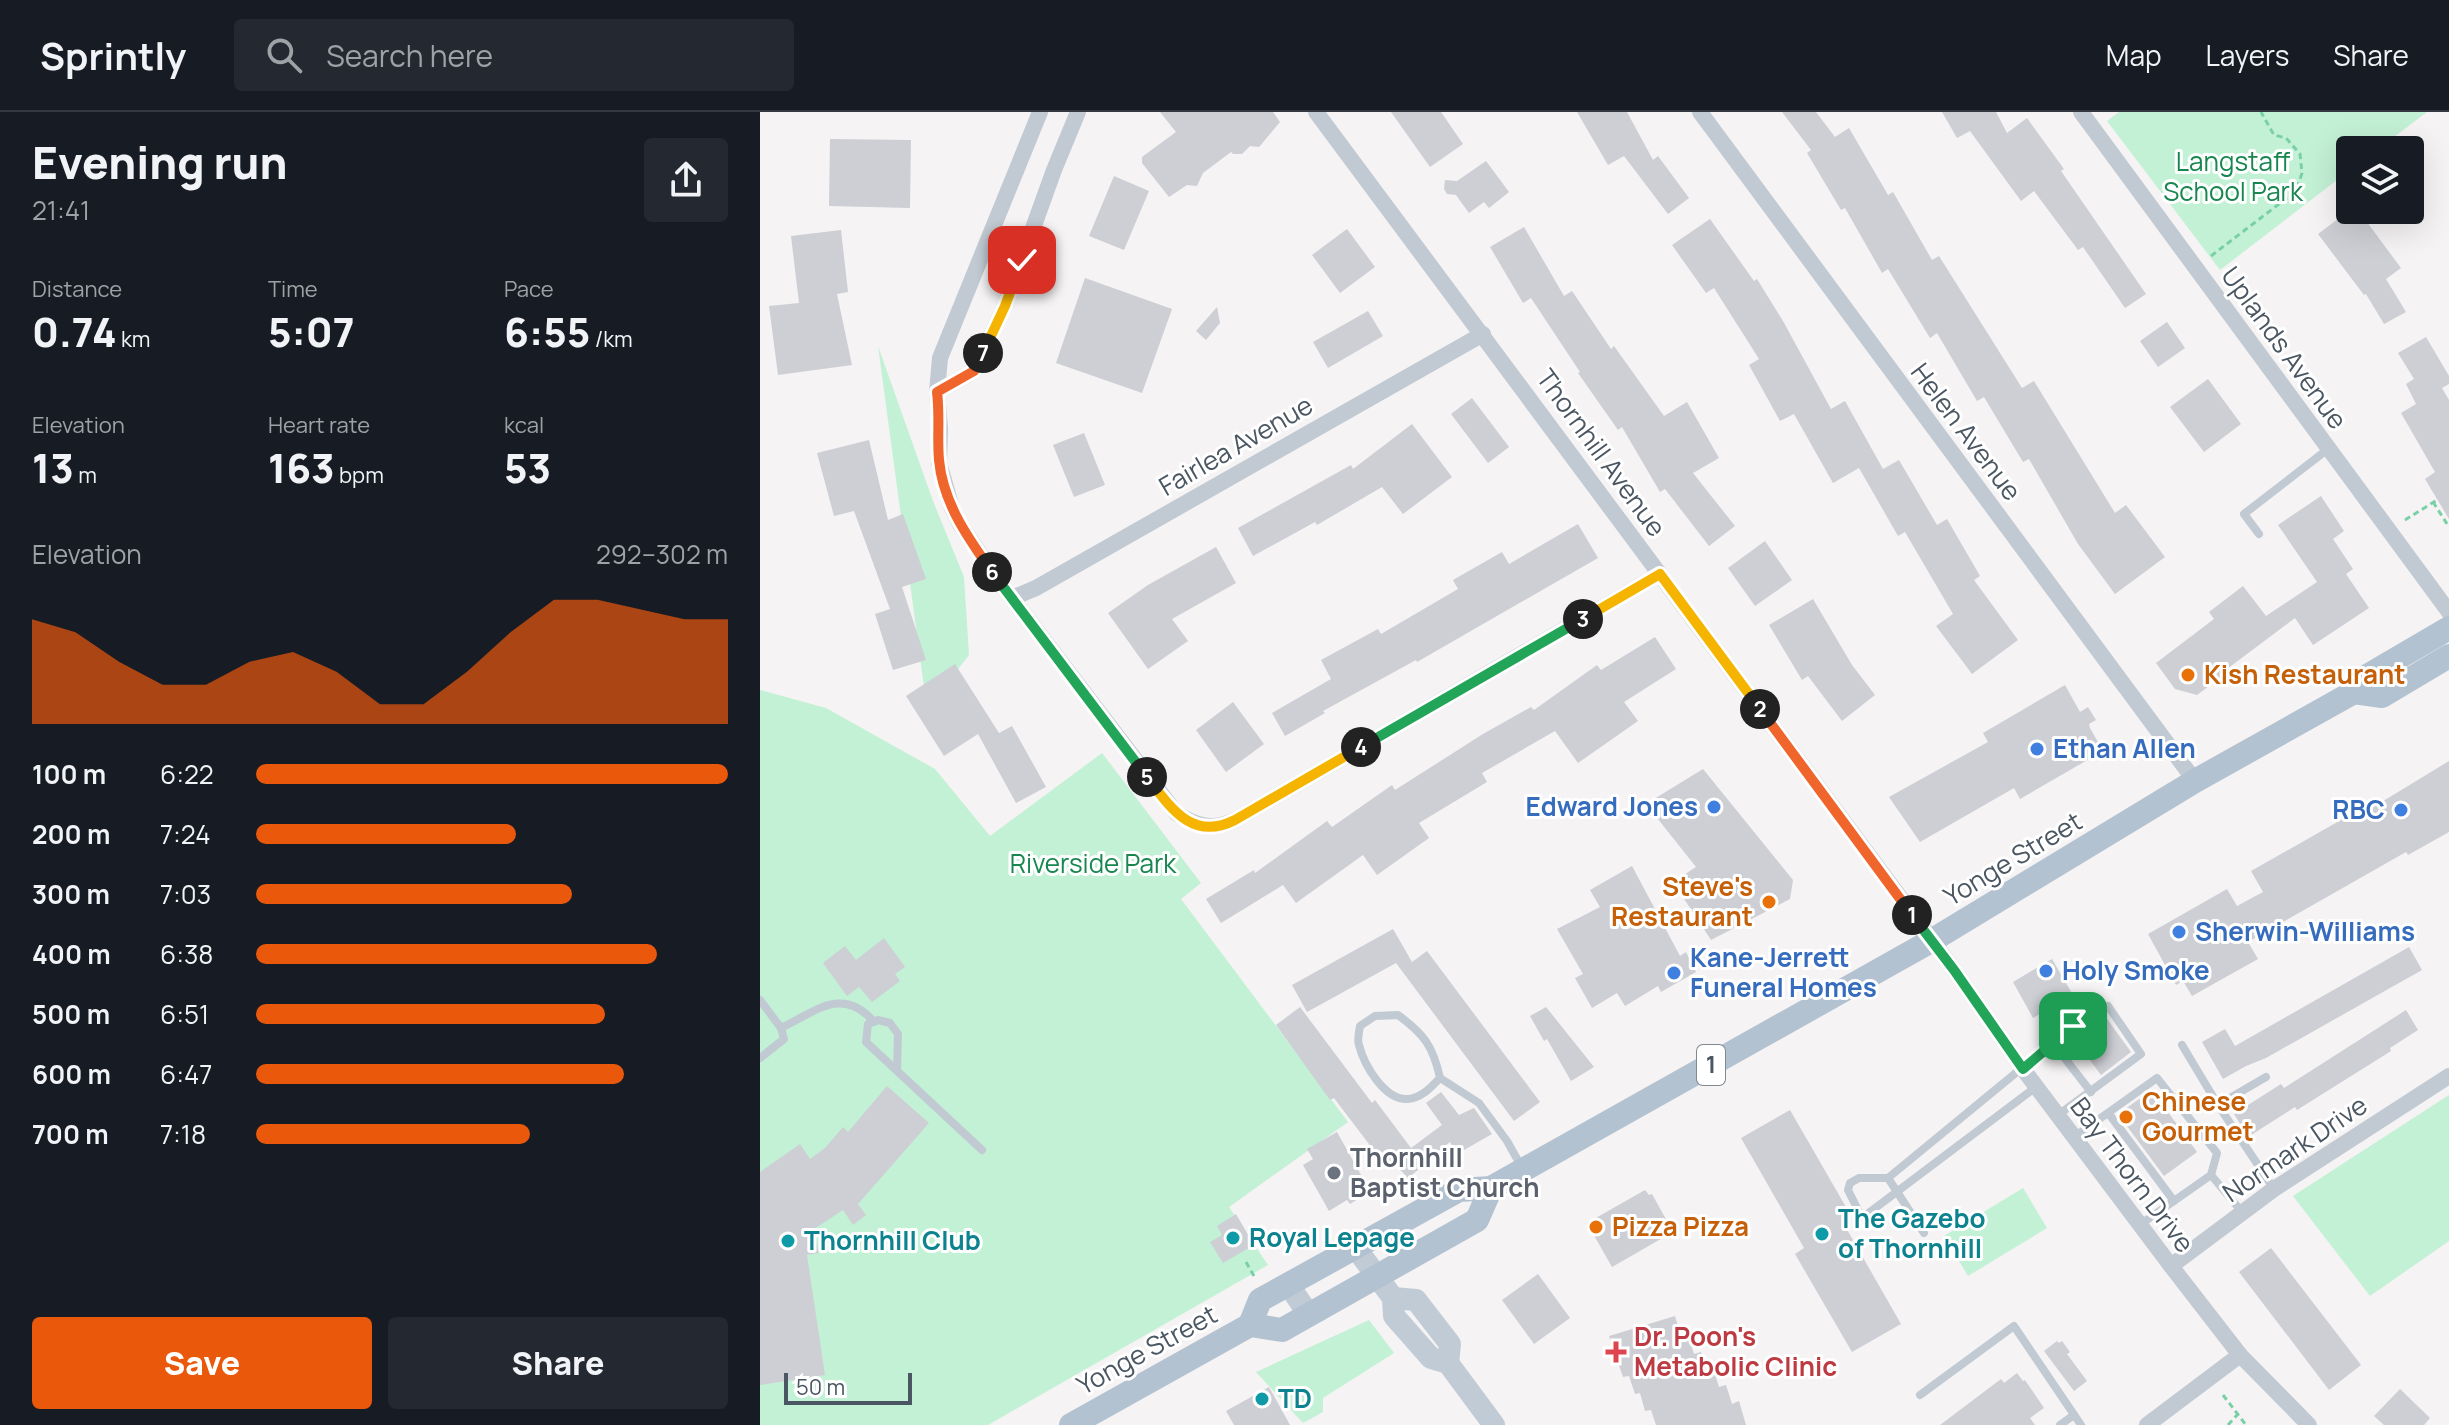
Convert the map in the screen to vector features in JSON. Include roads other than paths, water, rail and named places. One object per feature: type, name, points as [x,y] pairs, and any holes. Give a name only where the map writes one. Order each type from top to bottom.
[{"type":"main road","name":"Yonge Street","points":[[1250,1325],[1260,1300],[1459,1190],[1491,1188],[1931,941],[2195,781],[2354,692],[2367,676],[2449,628]]},
{"type":"main road","name":"Yonge Street","points":[[2354,692],[2382,696],[2449,656]]},
{"type":"main road","name":"Yonge Street","points":[[1071,1425],[1250,1325],[1282,1330],[1377,1277],[1477,1220],[1491,1188]]},
{"type":"street","points":[[1040,112],[940,358],[937,392],[939,463],[952,508],[983,560],[1176,813],[1189,822],[1215,827],[1235,820],[1660,574]]},
{"type":"street","points":[[937,392],[974,371],[1005,306],[1078,112]]},
{"type":"street","name":"Thornhill Avenue","points":[[1316,112],[1931,941]]},
{"type":"street","name":"Helen Avenue","points":[[1700,112],[2195,781]]},
{"type":"street","name":"Uplands Avenue","points":[[2082,112],[2449,612]]},
{"type":"street","name":"Fairlea Avenue","points":[[1012,598],[1036,588],[1483,334]]},
{"type":"street","name":"Bay Thorn Drive","points":[[1931,941],[2023,1069],[2240,1355],[2309,1425]]},
{"type":"street","name":"Normark Drive","points":[[2171,1266],[2274,1189],[2449,1076]]},
{"type":"street","points":[[1355,1247],[1393,1298],[1416,1300],[1450,1344],[1448,1363],[1494,1425]]},
{"type":"street","points":[[1288,1284],[1309,1315]]},
{"type":"street","points":[[2157,1422],[2240,1355]]},
{"type":"lane","points":[[2259,534],[2244,514],[2328,449]]},
{"type":"lane","points":[[760,1000],[781,1028],[784,1039],[760,1058]]},
{"type":"lane","points":[[781,1028],[833,1003],[850,1003],[862,1008],[874,1022]]},
{"type":"lane","points":[[2036,1086],[1862,1218],[1848,1190],[1850,1183],[1859,1178],[1888,1178],[2073,1026],[2108,1006],[2141,1054],[2058,1115]]},
{"type":"lane","points":[[1440,1078],[1425,1094],[1407,1100],[1390,1094],[1373,1075],[1358,1043],[1360,1026],[1375,1016],[1398,1015],[1422,1033],[1435,1058],[1440,1078],[1479,1103],[1507,1141],[1523,1170]]},
{"type":"lane","points":[[897,1070],[898,1034],[890,1023],[878,1020],[868,1024],[866,1042],[982,1150]]},
{"type":"lane","points":[[2053,1043],[2091,1092]]},
{"type":"lane","points":[[2182,1045],[2274,1189]]},
{"type":"lane","points":[[2218,1105],[2266,1077]]},
{"type":"lane","points":[[2074,1137],[2157,1078],[2217,1153],[2211,1175],[2140,1225]]},
{"type":"lane","points":[[2109,1114],[2174,1201]]},
{"type":"lane","points":[[2211,1175],[2242,1212]]},
{"type":"lane","points":[[1888,1178],[1924,1233]]},
{"type":"lane","points":[[1920,1395],[2014,1326],[2081,1425]]},
{"type":"lane","points":[[2060,1425],[2074,1415]]},
{"type":"place","name":"Kish Restaurant","points":[[2188,675]]},
{"type":"place","name":"Ethan Allen","points":[[2037,749]]},
{"type":"place","name":"Edward Jones","points":[[1714,807]]},
{"type":"place","name":"RBC","points":[[2401,810]]},
{"type":"place","name":"Steve's Restaurant","points":[[1769,902]]},
{"type":"place","name":"Sherwin-Williams","points":[[2179,932]]},
{"type":"place","name":"Holy Smoke","points":[[2046,971]]},
{"type":"place","name":"Kane-Jerrett Funeral Homes","points":[[1674,973]]},
{"type":"place","name":"Chinese Gourmet","points":[[2126,1117]]},
{"type":"place","name":"Thornhill Baptist Church","points":[[1334,1173]]},
{"type":"place","name":"Pizza Pizza","points":[[1596,1227]]},
{"type":"place","name":"The Gazebo of Thornhill","points":[[1822,1234]]},
{"type":"place","name":"Royal Lepage","points":[[1233,1238]]},
{"type":"place","name":"Thornhill Club","points":[[788,1241]]},
{"type":"place","name":"Dr. Poon's Metabolic Clinic","points":[[1616,1352]]},
{"type":"place","name":"TD","points":[[1262,1399]]},
{"type":"park label","name":"Langstaff School Park","points":[[2233,177]]},
{"type":"park label","name":"Riverside Park","points":[[1093,864]]}]
